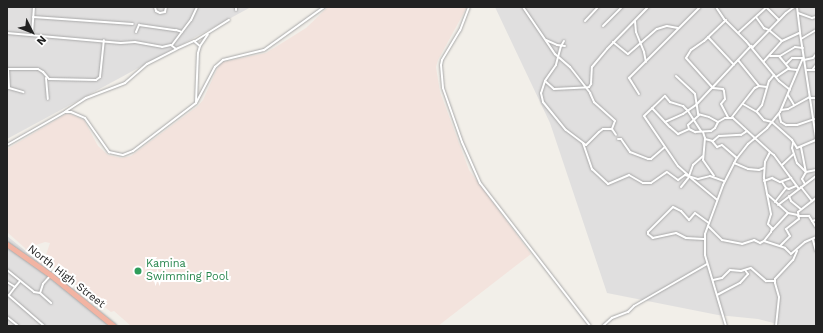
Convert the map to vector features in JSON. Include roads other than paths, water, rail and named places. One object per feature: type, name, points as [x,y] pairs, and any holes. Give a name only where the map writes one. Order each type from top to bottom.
[{"type":"highway","name":"North High Street","points":[[7,244],[51,275],[114,326]]},
{"type":"street","points":[[32,35],[34,7]]},
{"type":"street","points":[[154,7],[156,11],[160,13],[164,12],[166,7]]},
{"type":"street","points":[[7,33],[104,40],[121,43],[135,42],[162,46],[172,45],[182,32],[197,7]]},
{"type":"street","points":[[66,112],[71,112],[82,116],[108,152],[123,155],[133,151],[196,103],[215,67],[223,60],[264,50],[324,7]]},
{"type":"street","points":[[469,7],[460,30],[442,60],[441,65],[443,88],[462,142],[484,189],[590,326]]},
{"type":"street","points":[[523,7],[558,56],[570,67],[586,88],[594,102],[615,121],[612,130]]},
{"type":"street","points":[[585,20],[598,7]]},
{"type":"street","points":[[603,26],[622,7]]},
{"type":"street","points":[[545,81],[553,89],[586,88],[591,84],[592,67],[613,42],[648,7]]},
{"type":"street","points":[[639,94],[629,79],[700,7]]},
{"type":"street","points":[[716,7],[764,61],[775,76],[790,90]]},
{"type":"street","points":[[739,32],[767,7],[779,20]]},
{"type":"street","points":[[665,122],[688,111],[696,105],[751,46],[753,47],[779,20],[796,7],[803,48],[803,59],[807,70],[816,139],[797,148],[793,144]]},
{"type":"street","points":[[798,13],[812,18],[816,17]]},
{"type":"street","points":[[33,17],[133,24]]},
{"type":"street","points":[[756,17],[764,28],[769,30],[782,41]]},
{"type":"street","points":[[7,145],[66,112],[86,98],[125,83],[147,64],[208,34],[229,20]]},
{"type":"street","points":[[726,20],[691,50],[686,58],[712,88],[724,90],[725,99],[721,104],[728,118]]},
{"type":"street","points":[[635,21],[636,32],[641,42],[646,62]]},
{"type":"street","points":[[136,32],[139,25],[182,32]]},
{"type":"street","points":[[613,42],[627,54],[657,29],[667,26],[678,28]]},
{"type":"street","points":[[801,39],[816,30]]},
{"type":"street","points":[[764,61],[782,41],[794,34],[800,33]]},
{"type":"street","points":[[196,103],[200,46],[208,34]]},
{"type":"street","points":[[708,37],[734,65]]},
{"type":"street","points":[[46,77],[49,79],[96,80],[100,76],[104,40]]},
{"type":"street","points":[[546,40],[561,46],[565,46]]},
{"type":"street","points":[[194,41],[200,46]]},
{"type":"street","points":[[564,41],[561,46],[556,65],[545,81],[541,93],[543,102],[566,130],[583,143],[592,169],[608,184],[627,175],[646,184],[654,182],[667,172],[678,180],[689,176],[698,179],[710,176],[724,181]]},
{"type":"street","points":[[172,45],[176,50]]},
{"type":"street","points":[[770,56],[779,56],[795,47],[803,48]]},
{"type":"street","points":[[786,64],[792,58],[813,58],[816,54]]},
{"type":"street","points":[[779,56],[790,69]]},
{"type":"street","points":[[726,326],[704,252],[704,239],[708,224],[724,181],[734,163],[772,122],[781,110],[803,59]]},
{"type":"street","points":[[738,60],[759,86]]},
{"type":"street","points":[[807,70],[814,70],[816,65]]},
{"type":"street","points":[[23,92],[9,88],[8,69],[38,69],[43,72],[46,77],[48,100]]},
{"type":"street","points":[[757,112],[764,100],[767,87],[775,76],[790,69],[797,70]]},
{"type":"street","points":[[676,76],[695,94],[696,111],[699,115],[709,117],[718,122]]},
{"type":"street","points":[[731,118],[755,88],[759,86],[767,87]]},
{"type":"street","points":[[788,95],[794,105]]},
{"type":"street","points":[[715,177],[704,162],[703,156],[705,139],[702,132],[683,106],[670,102],[664,96],[644,116],[678,166],[717,200]]},
{"type":"street","points":[[781,110],[810,98],[816,98]]},
{"type":"street","points":[[743,104],[757,112],[764,120],[772,122],[792,140],[797,163],[806,172]]},
{"type":"street","points":[[652,108],[678,134],[689,129],[702,132],[712,131],[718,122],[731,118],[756,138],[770,152],[782,165],[796,186],[800,188],[812,201]]},
{"type":"street","points":[[778,114],[781,122],[786,125],[797,125],[814,119]]},
{"type":"street","points":[[689,129],[688,125],[699,115]]},
{"type":"street","points":[[583,143],[586,145],[593,136],[603,130],[612,130]]},
{"type":"street","points":[[612,130],[616,135]]},
{"type":"street","points":[[712,141],[719,136],[741,135],[747,131]]},
{"type":"street","points":[[618,139],[621,140],[630,152],[648,159],[651,159],[665,147]]},
{"type":"street","points":[[705,139],[712,141],[718,147],[722,145],[737,158]]},
{"type":"street","points":[[801,147],[806,172],[802,179],[805,184]]},
{"type":"street","points":[[770,152],[764,168],[764,181],[771,217],[768,224],[771,231]]},
{"type":"street","points":[[782,165],[794,154]]},
{"type":"street","points":[[680,187],[689,176],[693,165],[703,156]]},
{"type":"street","points":[[734,163],[748,169],[759,170],[764,168]]},
{"type":"street","points":[[806,172],[816,170]]},
{"type":"street","points":[[778,205],[816,176]]},
{"type":"street","points":[[764,181],[772,178],[782,182],[786,188]]},
{"type":"street","points":[[782,182],[791,178]]},
{"type":"street","points":[[786,188],[789,189],[796,186]]},
{"type":"street","points":[[775,202],[786,188]]},
{"type":"street","points":[[766,194],[788,213],[807,215],[816,227]]},
{"type":"street","points":[[789,196],[791,201],[800,209]]},
{"type":"street","points":[[780,246],[790,235],[786,228],[798,219],[800,209],[816,198]]},
{"type":"street","points":[[704,239],[686,238],[676,233],[653,238],[648,234],[648,232],[674,207],[681,211],[689,220],[695,213],[708,224],[714,233],[722,240],[742,244],[754,240],[760,243],[788,213]]},
{"type":"street","points":[[812,221],[816,220]]},
{"type":"street","points":[[791,254],[805,242],[816,237]]},
{"type":"street","points":[[764,240],[780,246],[794,258]]},
{"type":"street","points":[[812,240],[816,251]]},
{"type":"street","points":[[713,280],[722,278],[730,270],[745,270],[751,268],[766,281],[775,280],[794,258],[797,250]]},
{"type":"street","points":[[603,326],[612,318],[628,312],[634,306],[707,264]]},
{"type":"street","points":[[7,270],[34,292],[40,293],[51,303]]},
{"type":"street","points":[[717,295],[740,283],[748,274],[745,270]]},
{"type":"street","points":[[40,293],[41,287],[51,275]]},
{"type":"street","points":[[775,280],[779,297],[776,326]]},
{"type":"street","points":[[20,281],[8,294],[44,326]]},
{"type":"street","points":[[7,282],[15,287]]},
{"type":"street","points":[[7,316],[18,326]]},
{"type":"place","name":"Kamina Swimming Pool","points":[[138,271]]}]
